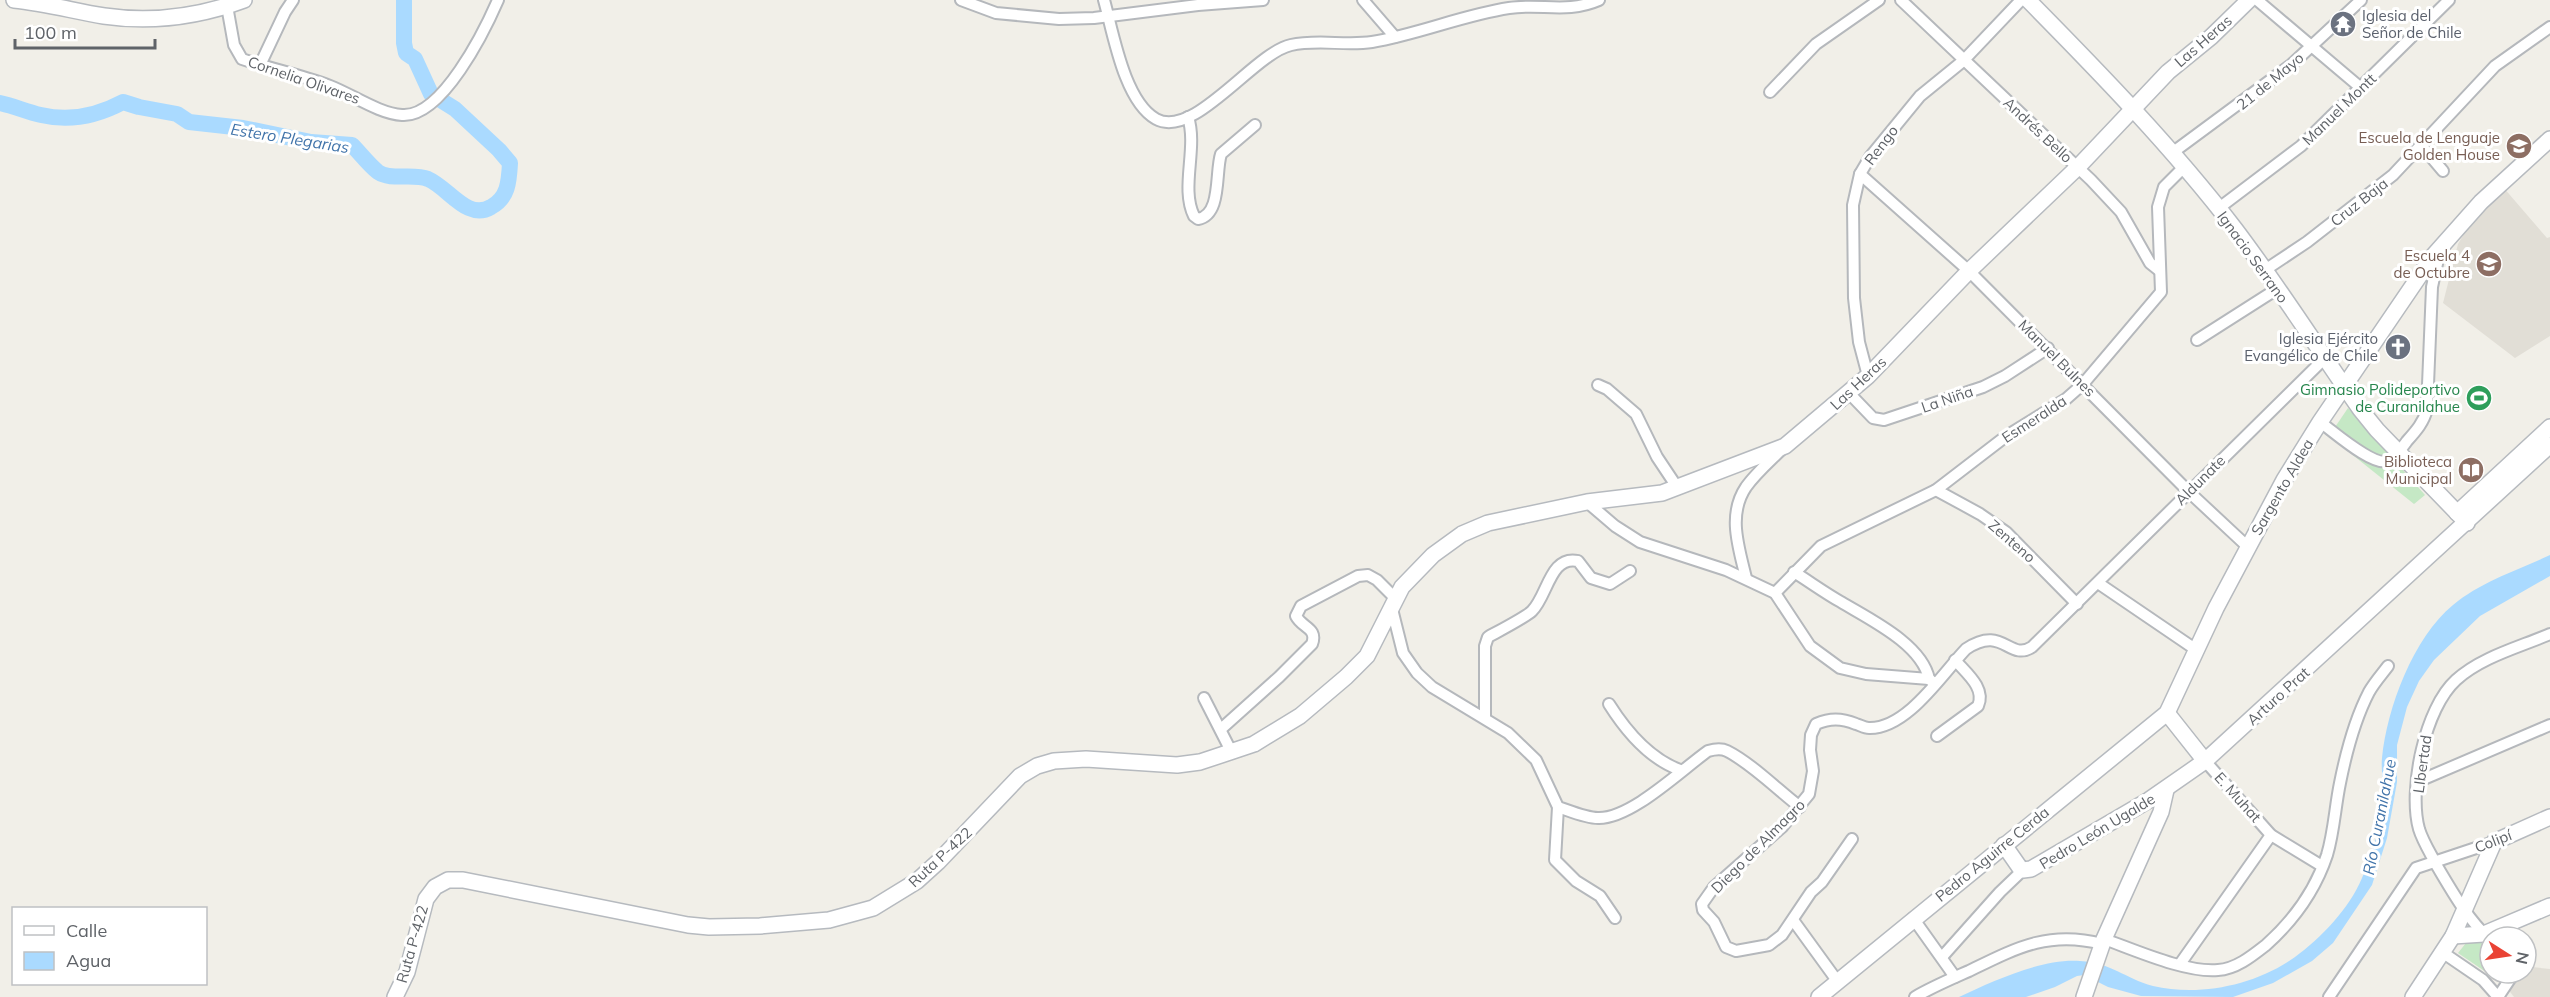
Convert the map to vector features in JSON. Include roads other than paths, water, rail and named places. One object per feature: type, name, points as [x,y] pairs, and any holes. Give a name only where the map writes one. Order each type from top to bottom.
[{"type":"street","points":[[14,0],[121,18],[157,19],[208,12],[244,0]]},
{"type":"street","points":[[260,65],[293,0]]},
{"type":"street","name":"Cornelia Olivares","points":[[227,6],[234,45],[242,59],[327,85],[404,116],[417,111],[440,95],[482,37],[498,0]]},
{"type":"street","points":[[961,0],[978,8],[1059,19],[1108,17],[1198,2],[1263,0]]},
{"type":"street","points":[[1104,0],[1130,86],[1136,98],[1156,119],[1173,121],[1202,110],[1283,47],[1295,44],[1359,44],[1395,37],[1491,11],[1523,7],[1567,9],[1599,0]]},
{"type":"street","points":[[1363,0],[1395,37]]},
{"type":"street","points":[[1770,92],[1815,44],[1879,0]]},
{"type":"street","name":"Andrés Bello","points":[[1901,0],[1963,61],[2078,166],[2121,212],[2150,262],[2160,271]]},
{"type":"street","name":"Rengo","points":[[1868,376],[1859,342],[1854,298],[1853,205],[1860,174],[1870,157],[1920,96],[1963,61],[2021,0]]},
{"type":"street","name":"Ignacio Serrano","points":[[2028,0],[2134,109],[2219,208],[2377,430],[2462,518]]},
{"type":"street","name":"Las Heras","points":[[1391,607],[1418,569],[1462,534],[1488,523],[1587,502],[1662,493],[1785,446],[1868,376],[1969,271],[2078,166],[2179,62],[2211,37],[2249,0]]},
{"type":"street","points":[[2257,0],[2361,88]]},
{"type":"street","name":"21 de Mayo","points":[[2172,153],[2262,88],[2312,46],[2361,0]]},
{"type":"street","name":"Manuel Montt","points":[[2219,208],[2301,146],[2449,0]]},
{"type":"street","name":"Cruz Baja","points":[[2265,270],[2307,242],[2393,175],[2494,66],[2550,27]]},
{"type":"street","points":[[1188,117],[1191,131],[1190,206],[1194,216],[1198,219],[1208,214],[1213,206],[1221,154],[1255,125]]},
{"type":"street","name":"Sargento Aldea","points":[[2167,713],[2177,695],[2195,649],[2284,480],[2344,386],[2442,244],[2481,202],[2550,139]]},
{"type":"street","points":[[2421,145],[2443,171]]},
{"type":"street","name":"Esmeralda","points":[[1775,593],[1821,546],[1936,490],[2005,437],[2057,406],[2083,384],[2159,297],[2162,288],[2157,219],[2159,200],[2168,183],[2184,167]]},
{"type":"street","name":"Manuel Bulnes","points":[[1860,174],[1969,271],[2188,491],[2248,547]]},
{"type":"street","name":"Sargento Aldea","points":[[2398,452],[2421,424],[2427,409],[2432,287],[2442,244]]},
{"type":"street","points":[[2197,340],[2277,289]]},
{"type":"street","name":"La Niña","points":[[1848,392],[1873,418],[1884,420],[1983,387],[2005,376],[2048,348]]},
{"type":"street","name":"Aldunate","points":[[1955,660],[1975,643],[1986,639],[1997,640],[2019,652],[2025,652],[2077,604],[2188,491],[2325,358]]},
{"type":"street","points":[[1598,385],[1607,389],[1636,414],[1657,458],[1677,487]]},
{"type":"street","points":[[2320,422],[2375,461],[2388,460],[2398,452]]},
{"type":"street","name":"Arturo Prat","points":[[2166,790],[2205,761],[2462,518],[2550,427]]},
{"type":"street","name":"Arturo Prat","points":[[2462,518],[2550,445]]},
{"type":"street","points":[[1746,578],[1735,529],[1738,505],[1746,487],[1785,446]]},
{"type":"street","name":"Zenteno","points":[[1936,490],[1980,514],[2006,532],[2077,604]]},
{"type":"street","points":[[1587,502],[1615,526],[1640,542],[1746,578],[1775,593],[1810,646],[1840,668],[1866,674],[1932,681],[1955,660],[1981,692],[1982,699],[1978,706],[1936,736]]},
{"type":"street","points":[[1485,718],[1485,646],[1488,638],[1530,613],[1543,598],[1559,564],[1571,560],[1578,561],[1591,578],[1610,584],[1630,571]]},
{"type":"street","points":[[1794,572],[1876,622],[1902,641],[1928,669],[1932,681]]},
{"type":"street","points":[[1221,729],[1312,644],[1314,637],[1312,631],[1299,622],[1296,616],[1301,606],[1338,585],[1363,575],[1377,580],[1391,607],[1403,653],[1417,673],[1432,687],[1508,733],[1536,760],[1558,807],[1555,860],[1576,881],[1600,896],[1615,918]]},
{"type":"street","points":[[2098,583],[2195,649]]},
{"type":"street","name":"Ruta P-422","points":[[395,997],[407,972],[426,899],[435,887],[448,880],[463,880],[658,921],[698,926],[760,926],[829,920],[873,908],[916,881],[938,862],[1020,776],[1037,766],[1054,761],[1086,759],[1178,765],[1200,762],[1254,744],[1300,716],[1325,697],[1367,656],[1391,607]]},
{"type":"street","name":"LIbertad","points":[[2478,927],[2462,910],[2419,830],[2417,819],[2419,781],[2427,727],[2439,701],[2452,684],[2475,666],[2550,634]]},
{"type":"street","points":[[1915,997],[2012,950],[2047,939],[2072,938],[2197,969],[2219,970],[2237,965],[2258,951],[2297,912],[2309,895],[2322,867],[2329,845],[2339,785],[2352,737],[2369,691],[2388,666]]},
{"type":"street","name":"Diego de Almagro","points":[[1852,839],[1785,933],[1769,945],[1736,951],[1726,947],[1714,922],[1703,910],[1702,904],[1714,887],[1800,807],[1809,794],[1813,771],[1810,750],[1811,735],[1816,724],[1828,719],[1842,719],[1867,728],[1882,727],[1902,717],[1928,693],[1932,681]]},
{"type":"street","points":[[1204,698],[1232,753]]},
{"type":"street","points":[[1609,704],[1619,721],[1655,759],[1666,766],[1680,770]]},
{"type":"street","name":"E. Muhat","points":[[2167,713],[2205,761],[2271,835],[2322,867]]},
{"type":"street","name":"Pedro Aguirre Cerda","points":[[1819,997],[2167,713]]},
{"type":"street","points":[[2419,781],[2550,725]]},
{"type":"street","points":[[1558,807],[1597,818],[1624,811],[1653,794],[1680,770],[1708,750],[1726,750],[1800,807]]},
{"type":"street","points":[[2084,997],[2101,945],[2161,812],[2166,790]]},
{"type":"street","name":"Pedro León Ugalde","points":[[2004,845],[2023,870],[2031,869],[2166,790]]},
{"type":"street","name":"Colipí","points":[[2329,997],[2414,871],[2421,866],[2494,842],[2550,817]]},
{"type":"street","points":[[2180,964],[2271,835]]},
{"type":"street","points":[[2413,997],[2453,936],[2462,910],[2494,842]]},
{"type":"street","points":[[1942,957],[2000,892],[2023,870]]},
{"type":"street","points":[[2511,925],[2550,906]]},
{"type":"street","points":[[1913,918],[1956,977]]},
{"type":"street","points":[[1793,920],[1838,982]]},
{"type":"street","points":[[2453,936],[2478,937]]},
{"type":"street","points":[[2442,952],[2483,980],[2498,997]]},
{"type":"water","points":[[2550,555],[2550,576],[2480,616],[2434,660],[2419,681],[2407,707],[2397,745],[2397,782],[2387,838],[2372,885],[2333,943],[2312,961],[2273,983],[2233,997],[2141,996],[2108,987],[2084,975],[2026,997],[1959,997],[2018,972],[2066,961],[2091,962],[2153,986],[2190,990],[2227,986],[2245,981],[2280,967],[2295,957],[2315,941],[2342,912],[2366,868],[2377,835],[2381,812],[2382,758],[2390,718],[2404,675],[2426,636],[2439,619],[2464,597],[2487,583]]},
{"type":"waterway","name":"Estero Plegarias","points":[[0,103],[41,115],[73,118],[94,114],[123,102],[177,114],[189,122],[243,128],[311,142],[352,145],[383,175],[422,177],[436,183],[466,207],[474,210],[491,207],[504,194],[508,183],[510,163],[455,109],[431,94],[415,59],[406,53],[404,0]]},
{"type":"place","name":"Iglesia del Señor de Chile","points":[[2343,24]]},
{"type":"place","name":"Escuela de Lenguaje Golden House","points":[[2519,146]]},
{"type":"place","name":"Escuela 4 de Octubre","points":[[2489,264]]},
{"type":"place","name":"Iglesia Ejército Evangélico de Chile","points":[[2398,347]]},
{"type":"place","name":"Gimnasio Polideportivo de Curanilahue","points":[[2479,398]]},
{"type":"place","name":"Biblioteca Municipal","points":[[2471,470]]},
{"type":"water label","name":"Río Curanilahue","points":[[2379,817]]}]
